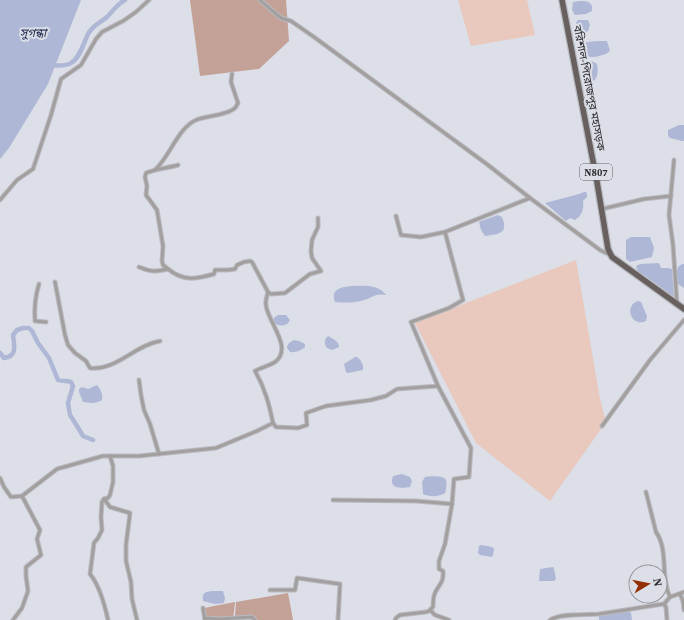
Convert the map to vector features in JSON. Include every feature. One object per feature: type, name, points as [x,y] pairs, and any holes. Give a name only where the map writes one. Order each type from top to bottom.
[{"type":"highway","name":"বরিশাল-পিরোজপুর মহাসড়ক","points":[[562,0],[598,182],[608,249],[612,255]]},
{"type":"highway","points":[[612,255],[684,309]]},
{"type":"street","points":[[0,200],[18,180],[33,169],[61,79],[81,65],[96,39],[102,32],[123,21],[149,0]]},
{"type":"street","points":[[260,0],[281,18],[291,22],[314,36],[600,250],[612,255]]},
{"type":"street","points":[[156,170],[165,160],[182,132],[189,125],[196,120],[235,109],[238,103],[231,82],[232,74]]},
{"type":"street","points":[[674,160],[669,215],[674,245],[678,305]]},
{"type":"street","points":[[178,165],[146,173],[145,177],[147,186],[146,195],[157,210],[163,246],[163,265],[175,274],[188,278],[198,278],[214,274],[215,270],[235,269],[237,265],[250,261],[252,262],[268,292],[265,304],[270,318],[280,337],[282,351],[275,363],[255,371],[268,401],[273,424],[276,427],[298,428],[307,425],[306,413],[326,406],[371,400],[386,396],[397,389],[438,386]]},
{"type":"street","points":[[602,209],[644,199],[670,196]]},
{"type":"street","points":[[396,216],[401,235],[421,237],[445,232],[530,198]]},
{"type":"street","points":[[268,292],[271,294],[285,294],[310,274],[321,271],[312,258],[311,251],[312,240],[318,227],[318,218]]},
{"type":"street","points":[[395,620],[400,615],[426,612],[433,607],[435,593],[442,582],[443,576],[442,571],[439,569],[439,561],[445,544],[452,504],[454,479],[469,477],[471,448],[438,386],[411,322],[449,308],[463,300],[445,232]]},
{"type":"street","points":[[139,266],[149,271],[168,269]]},
{"type":"street","points":[[55,282],[68,345],[75,353],[86,361],[90,368],[97,369],[107,366],[152,343],[160,342]]},
{"type":"street","points":[[39,284],[34,311],[35,321],[46,322]]},
{"type":"street","points":[[602,426],[650,360],[684,320]]},
{"type":"street","points":[[139,380],[144,410],[159,454]]},
{"type":"street","points":[[0,478],[10,497],[22,496],[57,468],[103,456],[139,456],[216,448],[273,424]]},
{"type":"street","points":[[108,620],[106,609],[97,583],[90,574],[94,543],[102,530],[100,517],[102,502],[110,496],[113,482],[114,473],[110,456]]},
{"type":"street","points":[[646,492],[656,532],[660,537],[666,590],[670,597]]},
{"type":"street","points":[[13,620],[22,608],[28,591],[26,567],[41,555],[37,540],[40,530],[22,496]]},
{"type":"street","points":[[104,499],[110,507],[130,513],[126,545],[126,561],[137,620]]},
{"type":"street","points":[[333,500],[416,501],[452,504]]},
{"type":"street","points":[[270,590],[295,590],[297,578],[340,584],[338,620]]},
{"type":"street","points":[[668,599],[670,597],[684,592]]},
{"type":"street","points":[[680,594],[683,601],[684,610]]},
{"type":"street","points":[[550,620],[566,616],[594,614],[664,604],[666,607],[668,620]]},
{"type":"street","points":[[203,608],[205,619],[252,616],[255,620]]},
{"type":"street","points":[[430,610],[435,615],[449,620]]},
{"type":"street","points":[[594,614],[594,620]]},
{"type":"shaded area","points":[[190,0],[286,0],[289,41],[259,69],[200,76]]},
{"type":"shaded area","points":[[458,0],[527,0],[535,35],[471,46]]},
{"type":"shaded area","points":[[576,260],[600,399],[606,422],[550,501],[476,443],[415,323]]},
{"type":"shaded area","points":[[288,593],[293,620],[256,620],[254,616],[235,616],[236,602]]},
{"type":"shaded area","points":[[235,602],[233,620],[206,620],[204,608]]},
{"type":"water","name":"সুগন্ধা","points":[[0,0],[81,0],[48,84],[9,148],[0,159]]},
{"type":"water","points":[[585,1],[591,4],[592,11],[586,14],[575,15],[572,10],[573,2]]},
{"type":"water","points":[[578,20],[588,20],[590,25],[588,31],[582,34],[576,32],[576,23]]},
{"type":"water","points":[[607,41],[610,51],[604,55],[596,57],[585,55],[583,45],[587,42]]},
{"type":"water","points":[[589,61],[597,64],[598,70],[595,79],[590,83],[586,82],[583,74],[585,66]]},
{"type":"water","points":[[679,125],[684,125],[684,141],[670,138],[668,136],[668,130]]},
{"type":"water","points":[[586,192],[587,197],[583,201],[583,209],[581,214],[575,220],[570,218],[566,221],[545,203],[579,194]]},
{"type":"water","points":[[498,215],[502,217],[504,225],[502,232],[485,236],[481,230],[479,222]]},
{"type":"water","points":[[631,237],[650,237],[654,248],[652,257],[630,262],[626,259],[626,240]]},
{"type":"water","points":[[659,263],[661,268],[672,269],[674,297],[638,272],[636,266],[640,264]]},
{"type":"water","points":[[684,264],[684,288],[678,284],[676,275],[678,267]]},
{"type":"water","points":[[351,286],[375,287],[383,291],[386,295],[376,295],[357,302],[335,302],[335,291]]},
{"type":"water","points":[[638,301],[641,302],[647,316],[646,321],[637,322],[631,316],[631,307]]},
{"type":"water","points":[[278,315],[286,315],[290,320],[289,322],[282,326],[277,325],[273,322],[274,318]]},
{"type":"water","points":[[328,336],[337,342],[339,347],[332,350],[327,348],[325,342]]},
{"type":"water","points":[[294,340],[305,344],[305,347],[298,351],[290,352],[287,348],[288,345]]},
{"type":"water","points":[[355,357],[361,361],[363,370],[348,373],[346,372],[344,364]]},
{"type":"water","points":[[97,385],[101,392],[102,400],[95,403],[83,402],[79,389],[82,387],[88,389]]},
{"type":"water","points":[[402,474],[410,477],[412,481],[410,487],[397,487],[392,484],[393,476]]},
{"type":"water","points":[[436,476],[445,478],[445,493],[434,496],[423,494],[422,482],[425,477]]},
{"type":"water","points":[[479,546],[492,547],[494,549],[492,557],[480,555],[478,553]]},
{"type":"water","points":[[553,567],[556,579],[554,581],[539,581],[540,569]]},
{"type":"water","points":[[223,591],[225,598],[224,603],[215,604],[203,601],[203,596],[205,593]]},
{"type":"water","points":[[628,611],[631,613],[632,620],[599,620],[599,616]]},
{"type":"waterway","points":[[50,65],[60,66],[74,61],[92,28],[107,17],[125,0]]},
{"type":"waterway","points":[[0,353],[4,358],[11,355],[14,350],[13,335],[17,330],[29,328],[49,358],[58,380],[71,382],[73,386],[68,403],[70,415],[83,436],[93,440]]}]
